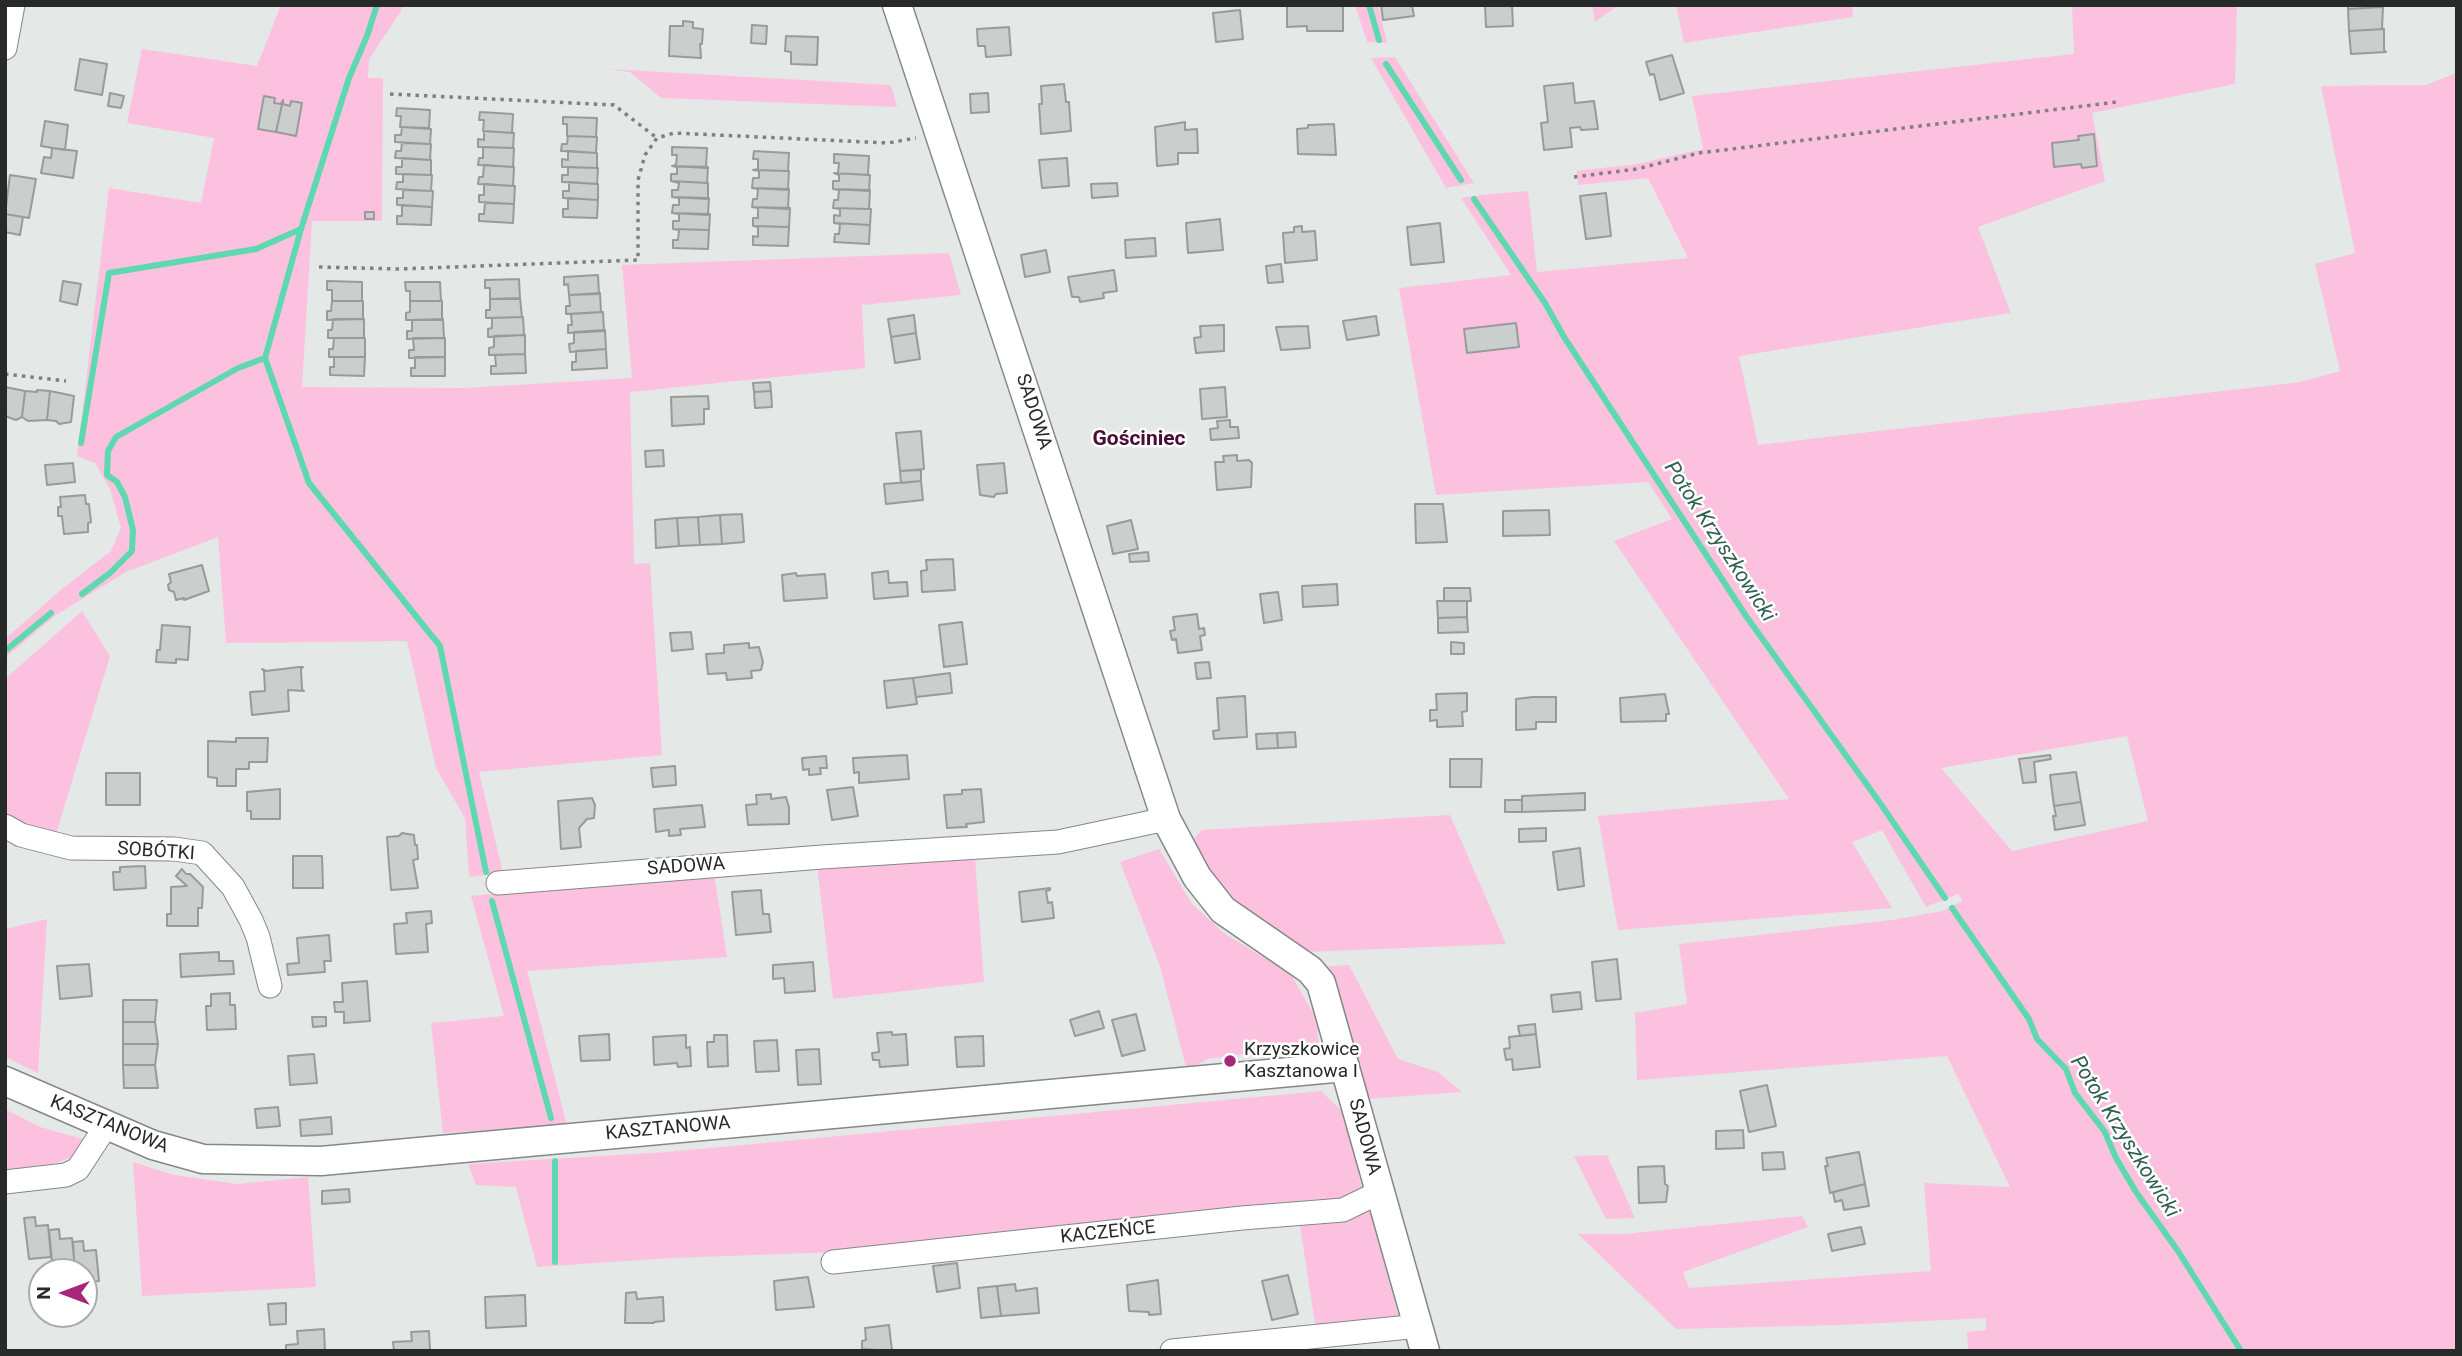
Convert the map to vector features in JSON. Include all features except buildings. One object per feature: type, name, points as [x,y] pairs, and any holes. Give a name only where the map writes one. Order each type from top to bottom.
[{"type":"street","name":"SADOWA","points":[[897,5],[1166,819],[1197,877],[1223,910],[1310,970],[1321,984],[1422,1339]]},
{"type":"street","points":[[5,48],[10,9]]},
{"type":"street","name":"SADOWA","points":[[498,883],[822,857],[1058,842],[1166,819]]},
{"type":"street","name":"SOBÓTKI","points":[[5,826],[21,835],[71,848],[174,849],[202,853],[233,887],[251,920],[270,986]]},
{"type":"street","name":"KASZTANOWA","points":[[5,1081],[153,1145],[203,1159],[321,1161],[1345,1067]]},
{"type":"street","points":[[5,1182],[66,1175],[78,1169],[106,1126]]},
{"type":"street","name":"KACZEŃCE","points":[[833,1262],[1343,1210],[1380,1192]]},
{"type":"street","points":[[1172,1351],[1422,1339]]},
{"type":"path","points":[[390,94],[614,105],[657,138]]},
{"type":"path","points":[[1574,177],[1637,169],[1699,153],[2117,102]]},
{"type":"path","points":[[319,268],[438,268],[638,260],[638,180],[645,155],[657,138],[674,133],[888,143],[921,138]]},
{"type":"path","points":[[5,374],[65,381]]},
{"type":"shaded area","points":[[281,5],[403,5],[369,59],[368,78],[383,78],[382,221],[312,221],[302,387],[464,388],[632,378],[622,265],[949,253],[961,295],[862,305],[865,368],[630,392],[634,564],[650,563],[662,755],[479,772],[503,873],[469,877],[465,818],[436,768],[407,641],[226,643],[218,537],[126,572],[56,615],[5,658],[5,639],[111,551],[121,528],[110,489],[95,463],[77,456],[109,188],[201,203],[214,138],[127,123],[142,49],[257,66]]},
{"type":"shaded area","points":[[1355,5],[1378,5],[1387,43],[1367,42]]},
{"type":"shaded area","points":[[1592,5],[1619,5],[1595,22]]},
{"type":"shaded area","points":[[1676,5],[1852,5],[1853,17],[1684,43]]},
{"type":"shaded area","points":[[2072,5],[2237,5],[2235,84],[2092,113],[2105,181],[1978,227],[2011,313],[1739,356],[1758,445],[2300,382],[2340,371],[2315,264],[2355,253],[2321,86],[2426,85],[2457,73],[2457,1351],[1968,1351],[1967,1332],[1986,1330],[1986,1318],[1676,1329],[1578,1234],[1624,1234],[1802,1216],[1808,1227],[1683,1272],[1689,1288],[1931,1271],[1924,1183],[2010,1187],[1947,1056],[1637,1080],[1635,1013],[1687,1004],[1679,944],[1892,920],[1943,911],[1963,901],[1958,894],[1926,907],[1882,830],[1852,842],[1892,908],[1618,930],[1598,816],[1789,799],[1614,541],[1672,519],[1648,482],[1436,495],[1399,288],[1511,275],[1461,198],[1480,195],[1528,191],[1537,272],[1688,258],[1648,178],[1578,185],[1577,171],[1637,164],[1703,149],[1692,96],[2074,54]],"holes":[[[2127,736],[2148,821],[2012,851],[1941,768]]]},
{"type":"shaded area","points":[[1395,57],[1474,183],[1446,188],[1371,58]]},
{"type":"shaded area","points":[[608,69],[891,85],[897,107],[661,98],[630,72]]},
{"type":"shaded area","points":[[82,611],[110,656],[56,834],[23,825],[5,815],[5,679]]},
{"type":"shaded area","points":[[1450,815],[1506,944],[1304,952],[1237,908],[1191,842],[1202,830]]},
{"type":"shaded area","points":[[1159,849],[1192,904],[1225,934],[1290,973],[1316,1018],[1319,1045],[1306,1057],[1269,1051],[1207,1059],[1187,1071],[1160,966],[1120,862]]},
{"type":"shaded area","points":[[975,858],[984,982],[833,999],[817,866]]},
{"type":"shaded area","points":[[714,873],[727,957],[527,971],[567,1125],[443,1133],[431,1023],[504,1016],[471,896]]},
{"type":"shaded area","points":[[47,919],[38,1073],[5,1057],[5,929]]},
{"type":"shaded area","points":[[1349,965],[1398,1059],[1438,1072],[1462,1092],[1366,1099],[1322,967]]},
{"type":"shaded area","points":[[1321,1091],[1343,1112],[1363,1192],[1340,1204],[863,1251],[672,1258],[537,1267],[516,1187],[476,1185],[468,1164],[667,1152]]},
{"type":"shaded area","points":[[5,1109],[40,1127],[83,1139],[78,1155],[53,1164],[5,1170]]},
{"type":"shaded area","points":[[1607,1155],[1635,1218],[1606,1219],[1574,1156]]},
{"type":"shaded area","points":[[133,1162],[174,1175],[237,1184],[308,1177],[316,1287],[142,1296]]},
{"type":"shaded area","points":[[1369,1209],[1400,1322],[1316,1330],[1299,1219]]},
{"type":"waterway","points":[[377,5],[349,78],[301,229],[265,358],[309,483],[440,646],[486,872]]},
{"type":"waterway","name":"Potok Krzyszkowicki","points":[[1369,5],[1379,40]]},
{"type":"waterway","points":[[1386,64],[1461,180]]},
{"type":"waterway","name":"Potok Krzyszkowicki","points":[[1474,199],[1545,303],[1564,337],[1746,616],[1945,898]]},
{"type":"waterway","points":[[81,443],[109,273],[256,249],[301,229]]},
{"type":"waterway","points":[[82,594],[110,573],[132,551],[133,530],[125,497],[117,482],[107,475],[108,451],[116,437],[238,368],[265,358]]},
{"type":"waterway","points":[[5,651],[51,613]]},
{"type":"waterway","points":[[492,901],[551,1118]]},
{"type":"waterway","name":"Potok Krzyszkowicki","points":[[1952,908],[2029,1019],[2037,1039],[2066,1069],[2075,1093],[2105,1132],[2116,1158],[2136,1192],[2178,1251],[2241,1351]]},
{"type":"waterway","points":[[555,1161],[555,1262]]},
{"type":"place","name":"Krzyszkowice Kasztanowa I","points":[[1230,1061]]},
{"type":"district","name":"Gościniec","points":[[1139,440]]}]
